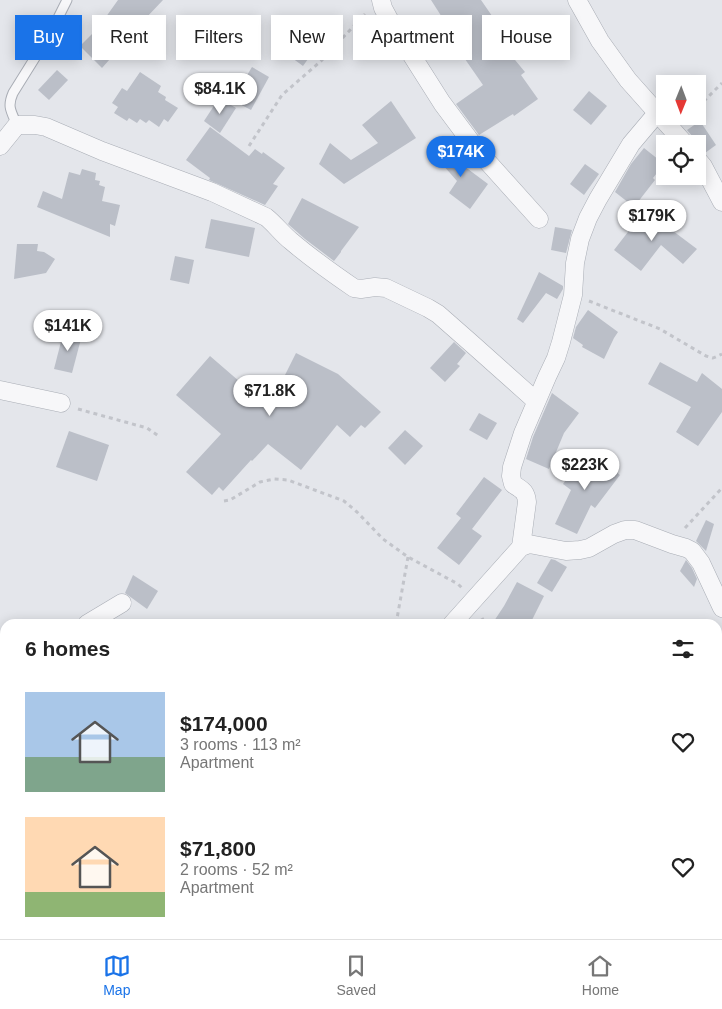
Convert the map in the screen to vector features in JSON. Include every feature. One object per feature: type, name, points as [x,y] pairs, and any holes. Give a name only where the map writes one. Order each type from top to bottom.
[{"type":"street","points":[[577,0],[600,40],[628,80],[656,110]]},
{"type":"street","points":[[376,4],[383,8],[442,103],[477,150],[539,219]]},
{"type":"street","points":[[521,548],[527,502],[526,495],[513,484],[511,476],[512,467],[536,401],[556,358],[573,295],[575,263],[580,239],[598,199],[631,144],[656,114]]},
{"type":"street","points":[[0,146],[17,124],[46,127],[102,151],[212,192],[266,217],[312,259],[354,288],[386,288],[438,314],[536,401]]},
{"type":"street","points":[[669,125],[677,135]]},
{"type":"street","points":[[706,173],[722,202]]},
{"type":"street","points":[[0,390],[60,404]]},
{"type":"street","points":[[456,619],[521,548],[529,544],[566,551],[580,550],[590,548],[625,530],[634,530],[686,548],[692,552],[701,562],[722,608]]},
{"type":"street","points":[[95,619],[122,603]]},
{"type":"lane","points":[[17,124],[11,111],[10,101],[13,93],[51,32],[67,0]]},
{"type":"path","points":[[249,146],[282,95],[321,61],[376,4]]},
{"type":"path","points":[[706,99],[722,82]]},
{"type":"path","points":[[573,295],[660,329],[706,356],[713,358],[722,354]]},
{"type":"path","points":[[60,404],[146,428],[160,437]]},
{"type":"path","points":[[224,500],[230,500],[260,482],[274,479],[288,480],[344,501],[383,539],[408,557],[458,584],[473,599]]},
{"type":"path","points":[[672,544],[722,488]]},
{"type":"path","points":[[397,619],[408,557]]},
{"type":"building","points":[[118,0],[163,0],[149,15],[107,15]]},
{"type":"building","points":[[431,0],[481,0],[491,15],[482,15],[482,60],[515,60],[525,72],[521,75],[538,99],[514,116],[513,114],[479,135],[456,104],[483,85],[466,60],[472,60],[472,15],[441,15]]},
{"type":"building","points":[[92,34],[92,58],[82,48],[82,44]]},
{"type":"building","points":[[94,60],[109,60],[102,68]]},
{"type":"building","points":[[295,60],[307,60],[303,66]]},
{"type":"building","points":[[252,67],[269,77],[251,110],[232,100]]},
{"type":"building","points":[[57,70],[68,80],[49,100],[38,90]]},
{"type":"building","points":[[140,72],[161,86],[158,92],[166,97],[165,100],[178,108],[168,122],[164,119],[159,127],[149,120],[146,123],[140,119],[137,123],[129,118],[127,121],[114,113],[118,107],[112,103],[122,88],[127,91]]},
{"type":"building","points":[[589,91],[607,106],[591,125],[573,110]]},
{"type":"building","points":[[219,98],[236,108],[220,133],[204,121]]},
{"type":"building","points":[[391,101],[416,138],[344,184],[319,164],[330,143],[351,160],[378,143],[362,125]]},
{"type":"building","points":[[694,125],[703,125],[716,145],[706,152],[706,135],[691,135],[687,130]]},
{"type":"building","points":[[210,127],[249,156],[255,149],[262,154],[263,152],[285,168],[273,184],[278,186],[265,205],[209,180],[210,178],[186,160]]},
{"type":"building","points":[[433,143],[488,184],[470,209],[449,193],[457,181],[428,148]]},
{"type":"building","points":[[644,148],[656,158],[656,174],[653,178],[655,180],[634,207],[615,192],[631,164]]},
{"type":"building","points":[[585,164],[599,174],[584,195],[570,184]]},
{"type":"building","points":[[82,169],[96,173],[95,180],[100,181],[99,185],[105,187],[102,201],[120,205],[115,226],[110,224],[110,237],[37,207],[43,191],[62,199],[69,172],[80,175]]},
{"type":"building","points":[[302,198],[359,227],[334,261],[288,224]]},
{"type":"building","points":[[645,210],[697,249],[683,264],[661,245],[641,271],[614,250]]},
{"type":"building","points":[[211,219],[255,228],[249,257],[205,248]]},
{"type":"building","points":[[555,227],[572,230],[566,253],[551,250]]},
{"type":"building","points":[[17,244],[38,244],[37,251],[44,252],[55,259],[46,273],[14,279]]},
{"type":"building","points":[[175,256],[194,260],[189,284],[170,280]]},
{"type":"building","points":[[539,272],[563,286],[563,289],[557,299],[546,293],[523,323],[517,319]]},
{"type":"building","points":[[588,310],[618,332],[604,359],[582,347],[583,345],[573,338],[576,327]]},
{"type":"building","points":[[64,330],[82,335],[72,373],[54,369]]},
{"type":"building","points":[[454,342],[466,353],[457,364],[460,366],[445,382],[430,368]]},
{"type":"building","points":[[296,353],[338,374],[381,412],[365,428],[361,425],[350,437],[337,425],[301,470],[268,444],[223,491],[219,487],[212,495],[186,472],[221,434],[176,395],[210,356],[269,407]]},
{"type":"building","points":[[660,362],[697,382],[702,373],[722,389],[722,412],[698,446],[676,432],[691,407],[648,384]]},
{"type":"building","points":[[552,393],[579,413],[564,433],[549,469],[526,459],[533,437]]},
{"type":"building","points":[[479,413],[497,423],[487,440],[469,430]]},
{"type":"building","points":[[405,430],[423,446],[405,465],[388,448]]},
{"type":"building","points":[[69,431],[109,445],[97,481],[56,467]]},
{"type":"building","points":[[588,450],[620,475],[595,508],[591,505],[577,534],[555,524],[571,490],[563,484]]},
{"type":"building","points":[[484,477],[502,490],[472,529],[482,536],[459,565],[437,548],[461,518],[456,514]]},
{"type":"building","points":[[706,520],[714,524],[706,551],[696,541]]},
{"type":"building","points":[[551,559],[567,567],[552,592],[537,583]]},
{"type":"building","points":[[686,560],[697,579],[694,587],[680,571]]},
{"type":"building","points":[[133,575],[158,591],[147,609],[125,593]]},
{"type":"building","points":[[517,582],[544,596],[532,619],[495,619]]}]
